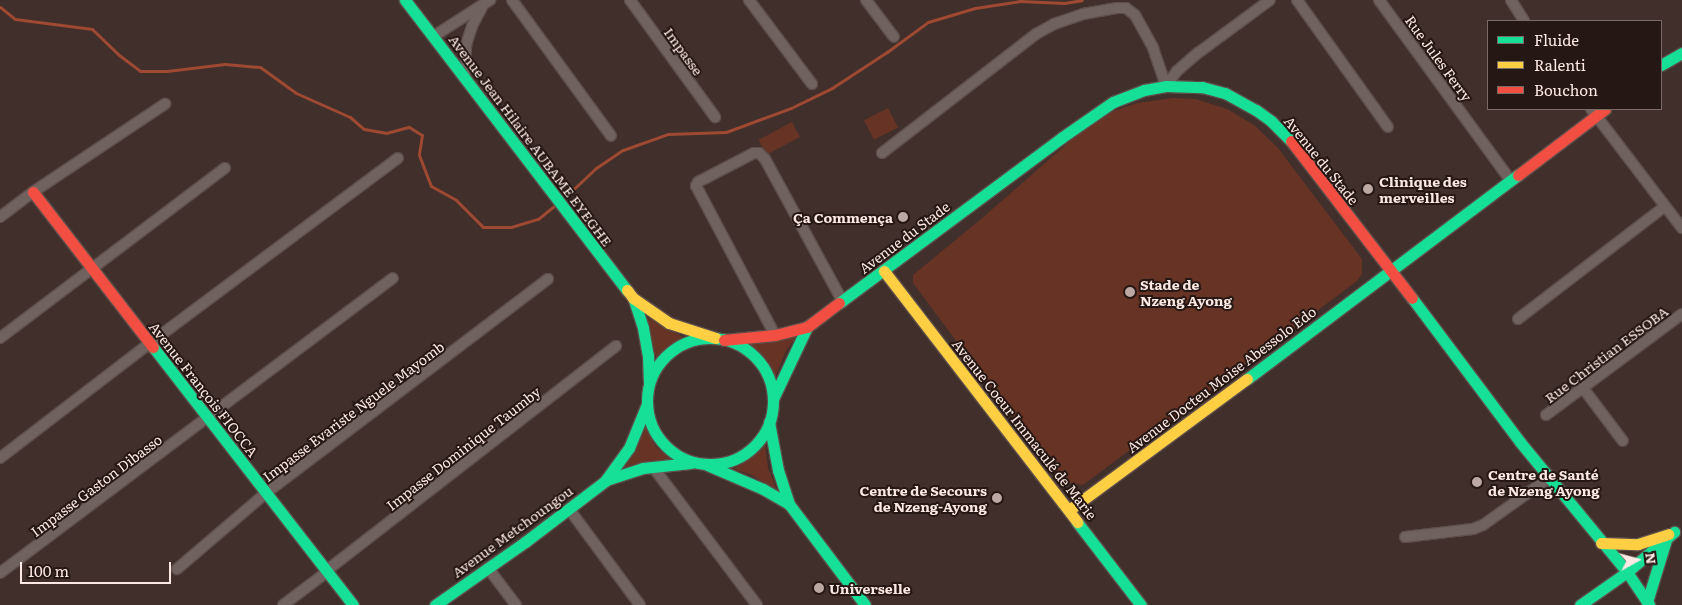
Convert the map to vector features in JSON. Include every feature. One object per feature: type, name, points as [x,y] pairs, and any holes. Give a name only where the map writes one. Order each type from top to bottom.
[{"type":"main road","name":"Avenue Jean Hilaire AUBAME EYEGHE","points":[[405,0],[566,213],[633,298]]},
{"type":"main road","points":[[1662,64],[1682,53]]},
{"type":"main road","name":"Avenue du Stade","points":[[807,327],[1061,138],[1113,102],[1144,90],[1166,86],[1196,87],[1225,93],[1256,110],[1284,133],[1316,172],[1549,478],[1627,572],[1646,600]]},
{"type":"main road","name":"Avenue Docteu Moise Abessolo Edo","points":[[1069,510],[1137,462],[1511,181],[1598,111]]},
{"type":"main road","name":"Avenue François FIOCCA","points":[[33,192],[352,605]]},
{"type":"main road","name":"Avenue Coeur Immaculé de Marie","points":[[884,271],[1141,605]]},
{"type":"main road","points":[[633,298],[658,317],[678,328],[720,339],[743,348],[759,361],[769,379],[773,399]]},
{"type":"main road","points":[[605,481],[628,448],[647,404],[649,388],[648,355],[643,328],[633,298]]},
{"type":"main road","points":[[649,388],[660,364],[680,346],[696,340],[776,335],[807,327]]},
{"type":"main road","points":[[807,327],[773,399],[770,422],[778,470],[789,504],[865,605]]},
{"type":"main road","points":[[647,404],[651,424],[661,442],[676,455],[763,489],[789,504]]},
{"type":"main road","points":[[605,481],[622,474],[653,467],[726,463],[745,454],[760,440],[770,422]]},
{"type":"main road","name":"Avenue Metchoungou","points":[[435,605],[605,481]]},
{"type":"main road","points":[[1601,543],[1638,544],[1678,529]]},
{"type":"main road","points":[[1580,605],[1627,572],[1678,529]]},
{"type":"main road","points":[[1602,589],[1620,585],[1646,600],[1663,546],[1678,529]]},
{"type":"main road","points":[[1601,543],[1611,559],[1611,568],[1602,589]]},
{"type":"street","points":[[512,0],[611,136]]},
{"type":"street","name":"Impasse","points":[[630,0],[715,117]]},
{"type":"street","points":[[748,0],[812,84]]},
{"type":"street","points":[[866,0],[894,37]]},
{"type":"street","points":[[1166,86],[1177,71],[1198,53],[1270,0]]},
{"type":"street","points":[[1297,0],[1388,126]]},
{"type":"street","name":"Rue Jules Ferry","points":[[1379,0],[1511,181]]},
{"type":"street","points":[[1511,0],[1523,20]]},
{"type":"street","points":[[434,36],[486,3]]},
{"type":"street","points":[[465,79],[466,45],[472,26],[486,3]]},
{"type":"street","points":[[882,153],[1036,34],[1054,24],[1083,14],[1126,8],[1135,14],[1153,48],[1166,86]]},
{"type":"street","points":[[0,217],[33,192],[165,104]]},
{"type":"street","points":[[1598,111],[1682,228]]},
{"type":"street","points":[[776,335],[696,186],[698,182],[754,153],[759,153],[765,158],[842,302]]},
{"type":"street","points":[[0,458],[150,343],[398,158]]},
{"type":"street","points":[[0,338],[91,267],[225,168]]},
{"type":"street","points":[[1518,319],[1666,206]]},
{"type":"street","name":"Impasse Gaston Dibasso","points":[[0,574],[393,278]]},
{"type":"street","name":"Impasse Evariste Nguele Mayomb","points":[[177,569],[266,493],[548,279]]},
{"type":"street","name":"Rue Christian ESSOBA","points":[[1546,415],[1682,314]]},
{"type":"street","name":"Impasse Dominique Taumby","points":[[283,605],[616,346]]},
{"type":"street","points":[[1583,388],[1623,441]]},
{"type":"street","points":[[653,467],[757,605]]},
{"type":"street","points":[[1404,537],[1473,530],[1483,525],[1549,478]]},
{"type":"street","points":[[569,509],[640,605]]},
{"type":"street","points":[[488,568],[516,605]]},
{"type":"shaded area","name":"Stade de Nzeng Ayong","points":[[1173,98],[1196,99],[1227,109],[1254,125],[1278,148],[1362,259],[1362,274],[1357,281],[1083,485],[1067,482],[1060,477],[913,283],[913,275],[981,219],[1084,129],[1114,111],[1137,103]]},
{"type":"shaded area","points":[[888,108],[898,128],[874,140],[864,120]]},
{"type":"shaded area","points":[[792,122],[800,137],[766,155],[758,140]]},
{"type":"shaded area","points":[[643,315],[685,338],[669,347],[656,358]]},
{"type":"shaded area","points":[[796,337],[786,351],[774,380],[767,366],[750,349],[752,343]]},
{"type":"shaded area","points":[[645,426],[656,447],[672,460],[620,468]]},
{"type":"shaded area","points":[[765,442],[768,468],[778,492],[752,475],[733,469],[749,458]]},
{"type":"waterway","points":[[562,200],[596,168],[623,150],[668,134],[726,132],[791,108],[832,88],[928,22],[975,8],[1020,1],[1064,3],[1082,0]]},
{"type":"waterway","points":[[0,7],[15,19],[92,29],[119,55],[140,71],[167,71],[225,64],[260,67],[296,93],[350,117],[364,129],[386,133],[409,127],[422,135],[419,155],[431,186],[456,200],[483,227],[511,227],[538,219],[555,205]]},
{"type":"traffic: fast","points":[[405,0],[627,290]]},
{"type":"traffic: fast","points":[[1662,64],[1682,53]]},
{"type":"traffic: fast","points":[[839,303],[1061,138],[1113,102],[1144,90],[1166,86],[1202,87],[1225,93],[1256,110],[1271,121],[1291,141]]},
{"type":"traffic: fast","points":[[1247,379],[1518,175]]},
{"type":"traffic: fast","points":[[1412,298],[1520,442],[1627,572],[1649,605]]},
{"type":"traffic: fast","points":[[634,300],[643,328],[648,355],[649,382]]},
{"type":"traffic: fast","points":[[773,399],[807,327]]},
{"type":"traffic: fast","points":[[710,338],[734,343],[754,357],[768,377],[773,401],[768,425],[754,445],[734,459],[710,464],[686,459],[666,445],[652,425],[647,401],[652,377],[666,357],[686,343],[710,338]]},
{"type":"traffic: fast","points":[[153,347],[353,605]]},
{"type":"traffic: fast","points":[[435,605],[525,542],[605,481],[629,448],[647,404]]},
{"type":"traffic: fast","points":[[769,422],[778,470],[789,504],[865,605]]},
{"type":"traffic: fast","points":[[606,480],[643,468],[691,463]]},
{"type":"traffic: fast","points":[[707,465],[763,489],[789,504]]},
{"type":"traffic: fast","points":[[1077,522],[1141,605]]},
{"type":"traffic: fast","points":[[1580,605],[1627,572],[1674,532]]},
{"type":"traffic: fast","points":[[1647,602],[1666,540]]},
{"type":"traffic: slow","points":[[884,271],[1077,522]]},
{"type":"traffic: slow","points":[[627,290],[633,298],[669,323],[716,338]]},
{"type":"traffic: slow","points":[[1069,510],[1247,379]]},
{"type":"traffic: slow","points":[[1601,543],[1638,544],[1668,534]]},
{"type":"traffic: jam","points":[[1518,175],[1604,110]]},
{"type":"traffic: jam","points":[[1291,141],[1412,298]]},
{"type":"traffic: jam","points":[[33,192],[153,347]]},
{"type":"traffic: jam","points":[[724,340],[775,335],[807,327],[839,303]]},
{"type":"place","name":"Clinique des merveilles","points":[[1368,189]]},
{"type":"place","name":"Ça Commença","points":[[903,217]]},
{"type":"place","name":"Stade de Nzeng Ayong","points":[[1130,292]]},
{"type":"place","name":"Centre de Santé de Nzeng Ayong","points":[[1477,482]]},
{"type":"place","name":"Centre de Secours de Nzeng-Ayong","points":[[997,498]]},
{"type":"place","name":"Universelle","points":[[819,588]]}]
